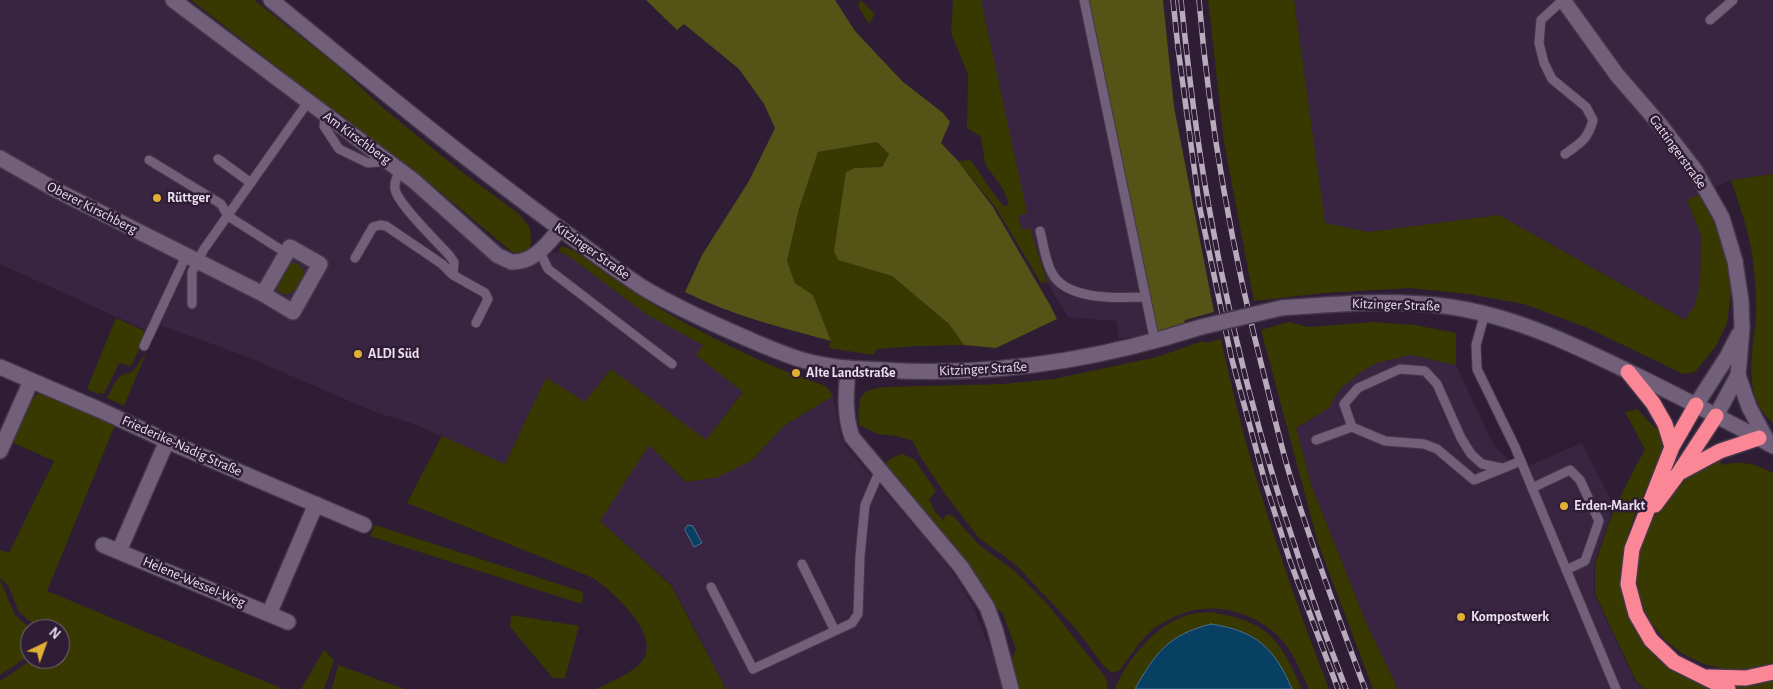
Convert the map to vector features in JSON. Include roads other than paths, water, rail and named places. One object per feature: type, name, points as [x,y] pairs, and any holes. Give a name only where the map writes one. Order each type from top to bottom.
[{"type":"highway","points":[[1628,372],[1653,403],[1665,424],[1672,447]]},
{"type":"highway","points":[[1696,405],[1672,447],[1632,548],[1628,584],[1636,614],[1651,640],[1674,662],[1728,689]]},
{"type":"highway","points":[[1644,520],[1678,474],[1716,416]]},
{"type":"highway","points":[[1678,474],[1720,451],[1767,443]]},
{"type":"highway","points":[[1701,677],[1746,678],[1773,672]]},
{"type":"street","name":"Am Kirschberg","points":[[173,0],[395,166],[498,256],[512,262],[526,260],[540,252],[560,229]]},
{"type":"street","name":"Kitzinger Straße","points":[[271,0],[465,158],[560,229],[645,288],[691,314],[768,348],[809,362],[848,368],[933,372],[1012,369],[1055,364],[1155,342],[1200,327],[1281,308],[1378,302],[1443,306],[1485,313],[1542,332],[1696,405],[1767,443]]},
{"type":"street","name":"Gattingerstraße","points":[[1563,0],[1617,75],[1662,127],[1695,170],[1722,218],[1735,261],[1741,301],[1742,328],[1738,375],[1716,416]]},
{"type":"street","name":"Oberer Kirschberg","points":[[0,158],[54,190],[263,294],[294,312],[320,264],[290,247],[286,253]]},
{"type":"street","points":[[263,294],[286,253]]},
{"type":"street","name":"Gattingerstraße","points":[[1696,405],[1727,357],[1742,328]]},
{"type":"street","name":"Friederike-Nadig Straße","points":[[0,367],[364,525]]},
{"type":"street","points":[[848,368],[845,397],[848,427],[852,437],[961,567],[987,607],[1011,689]]},
{"type":"street","points":[[1738,375],[1749,407],[1767,443]]},
{"type":"street","points":[[2,442],[31,382]]},
{"type":"street","points":[[119,551],[167,441]]},
{"type":"street","points":[[269,614],[316,504]]},
{"type":"street","name":"Helene-Wessel-Weg","points":[[102,545],[288,622]]},
{"type":"lane","points":[[1084,0],[1155,342]]},
{"type":"lane","points":[[1563,0],[1541,20],[1539,42],[1544,63],[1552,79],[1586,107],[1593,120],[1590,134],[1566,154]]},
{"type":"lane","points":[[1710,20],[1733,0]]},
{"type":"lane","points":[[144,346],[192,259],[204,249],[308,102]]},
{"type":"lane","points":[[218,159],[251,183]]},
{"type":"lane","points":[[149,160],[221,204],[228,216],[286,253]]},
{"type":"lane","points":[[395,166],[395,190],[397,195],[454,262],[454,275]]},
{"type":"lane","points":[[355,258],[373,227],[386,226],[434,258],[454,275],[485,293],[488,299],[476,323]]},
{"type":"lane","points":[[1040,231],[1046,256],[1055,277],[1065,287],[1082,293],[1116,298],[1145,297]]},
{"type":"lane","points":[[540,252],[548,269],[672,364]]},
{"type":"lane","points":[[192,259],[192,304]]},
{"type":"lane","points":[[1485,313],[1476,345],[1477,369],[1521,461],[1616,689]]},
{"type":"lane","points":[[1352,427],[1344,404],[1358,388],[1400,369],[1425,371],[1437,384],[1460,438],[1471,454],[1482,464],[1502,468]]},
{"type":"lane","points":[[1316,440],[1352,427],[1386,441],[1424,444],[1437,449],[1474,480],[1521,461]]},
{"type":"lane","points":[[711,587],[753,669],[852,623],[858,614],[860,556],[865,505],[880,470]]},
{"type":"lane","points":[[1532,488],[1570,470],[1580,480],[1599,520],[1585,561],[1566,570]]},
{"type":"lane","points":[[802,564],[836,631]]},
{"type":"water","points":[[688,525],[693,526],[702,543],[694,547],[685,530]]},
{"type":"water","points":[[1211,624],[1240,631],[1262,643],[1278,662],[1292,689],[1135,689],[1157,655],[1165,647],[1196,628]]},
{"type":"railway","points":[[1173,0],[1199,204],[1231,356],[1265,482],[1290,561],[1338,689]]},
{"type":"railway","points":[[1181,0],[1204,177],[1233,326],[1248,388],[1283,510],[1346,689]]},
{"type":"railway","points":[[1199,0],[1216,145],[1233,241],[1254,335],[1291,479],[1317,558],[1365,689]]},
{"type":"place","name":"Rüttger","points":[[157,198]]},
{"type":"place","name":"ALDI Süd","points":[[358,354]]},
{"type":"place","name":"Alte Landstraße","points":[[796,373]]},
{"type":"place","name":"Erden-Markt","points":[[1564,506]]},
{"type":"place","name":"Kompostwerk","points":[[1461,617]]}]
